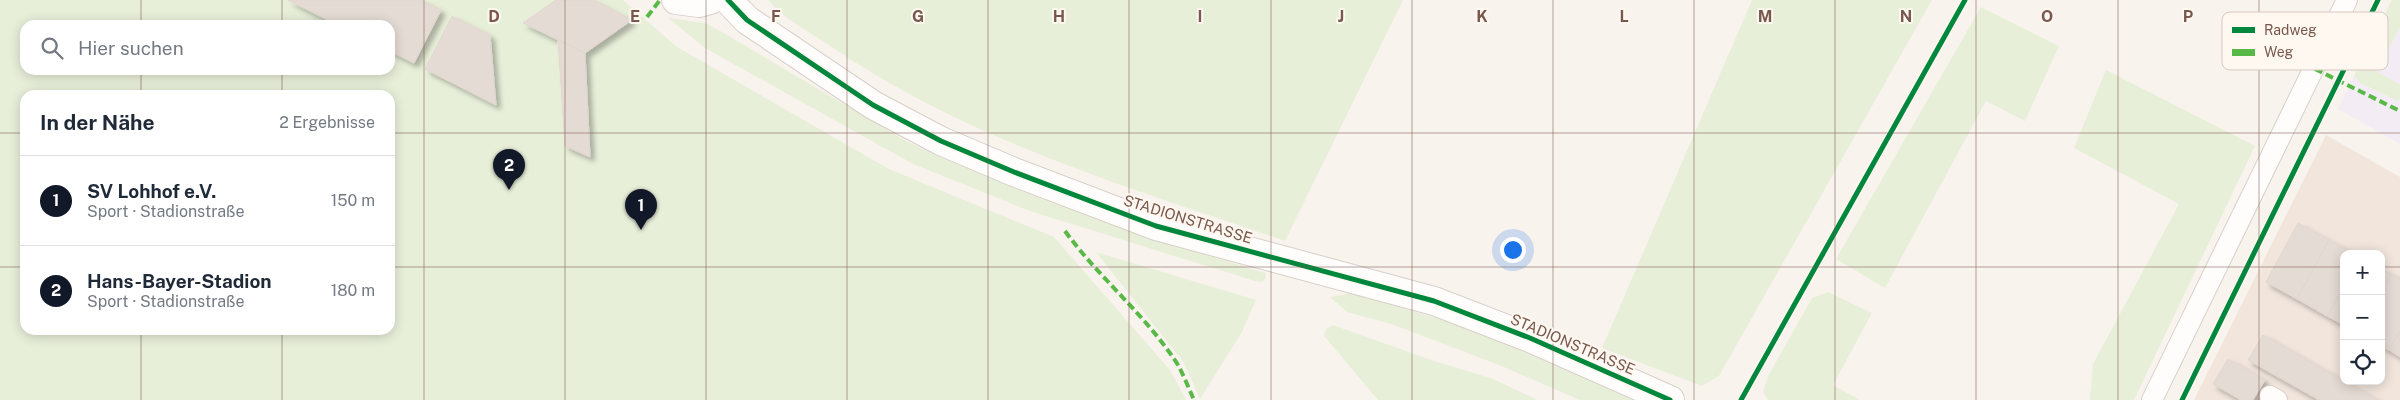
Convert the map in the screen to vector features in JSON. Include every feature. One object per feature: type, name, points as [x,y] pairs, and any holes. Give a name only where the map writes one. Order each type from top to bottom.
[{"type":"street","points":[[676,0],[687,3],[710,0]]},
{"type":"street","name":"STADIONSTRASSE","points":[[728,0],[747,20],[873,104],[941,141],[1014,172],[1156,226],[1434,301],[1530,338],[1670,400]]},
{"type":"lane","points":[[2341,12],[2347,0]]},
{"type":"lane","points":[[2152,400],[2313,70]]},
{"type":"shaded area","points":[[2392,0],[2400,0],[2400,144],[2338,109],[2357,70],[2388,70],[2388,12],[2386,12]]},
{"type":"shaded area","points":[[2326,135],[2400,177],[2400,400],[2194,400]]},
{"type":"green space","points":[[0,0],[623,0],[677,47],[889,169],[1054,237],[1170,370],[1186,400],[0,400]]},
{"type":"green space","points":[[768,0],[1403,0],[1285,241],[1108,180],[992,135],[936,108],[882,78],[797,24],[781,13]]},
{"type":"green space","points":[[1752,0],[1932,0],[1719,376],[1702,386],[1602,348]]},
{"type":"green space","points":[[2392,0],[2400,0],[2400,27],[2388,50],[2388,12],[2386,12]]},
{"type":"green space","points":[[1981,7],[2059,46],[2025,121],[1986,101],[1885,288],[1836,259]]},
{"type":"green space","points":[[668,18],[705,23],[908,142],[962,166],[1037,197],[1128,230],[1265,273],[1266,278],[1262,282],[1255,281],[1030,211],[913,164],[705,48]]},
{"type":"green space","points":[[2106,70],[2255,146],[2134,400],[2090,400],[2093,364],[2179,204],[2074,148]]},
{"type":"green space","points":[[2357,70],[2378,70],[2377,72],[2400,84],[2400,97],[2398,101],[2360,83],[2354,76]]},
{"type":"green space","points":[[1096,252],[1256,300],[1242,332],[1200,399],[1184,363]]},
{"type":"green space","points":[[1828,292],[1872,313],[1833,385],[1860,400],[1768,400],[1763,392],[1768,376],[1812,298]]},
{"type":"green space","points":[[1352,293],[1473,329],[1556,363],[1634,400],[1580,400],[1499,365],[1391,324],[1347,312],[1330,297]]},
{"type":"green space","points":[[1333,325],[1431,360],[1493,379],[1538,400],[1378,400],[1324,336],[1326,329]]},
{"type":"building","points":[[288,0],[421,0],[441,10],[414,63],[395,54],[395,20],[328,20]]},
{"type":"building","points":[[556,0],[594,0],[632,20],[585,53],[523,23]]},
{"type":"building","points":[[452,16],[490,35],[496,105],[425,69]]},
{"type":"building","points":[[558,39],[585,53],[590,157],[565,146]]},
{"type":"building","points":[[2298,223],[2329,240],[2297,299],[2266,282]]},
{"type":"building","points":[[2329,240],[2347,250],[2340,250],[2340,294],[2327,316],[2297,299]]},
{"type":"building","points":[[2385,271],[2391,274],[2385,285]]},
{"type":"building","points":[[2391,274],[2400,279],[2400,331],[2389,350],[2385,348],[2385,285]]},
{"type":"building","points":[[2340,294],[2340,323],[2327,316]]},
{"type":"building","points":[[2400,331],[2400,357],[2389,350]]},
{"type":"building","points":[[2263,335],[2340,379],[2340,385],[2351,385],[2378,400],[2319,400],[2248,360]]},
{"type":"building","points":[[2228,359],[2265,380],[2253,400],[2241,400],[2213,384]]},
{"type":"marked path","points":[[647,17],[660,0]]},
{"type":"marked path","points":[[2317,70],[2400,111]]},
{"type":"marked path","points":[[1065,231],[1092,265],[1137,313],[1165,347],[1178,365],[1194,400]]},
{"type":"cycle path","points":[[728,0],[747,20],[873,105],[941,141],[1014,172],[1156,226],[1434,301],[1530,338],[1670,400]]},
{"type":"cycle path","points":[[1741,400],[1965,0]]},
{"type":"cycle path","points":[[2372,12],[2378,0]]},
{"type":"cycle path","points":[[2182,400],[2344,70]]},
{"type":"place","name":"Hans-Bayer-Stadion","points":[[509,190]]},
{"type":"place","name":"SV Lohhof e.V.","points":[[641,230]]}]
